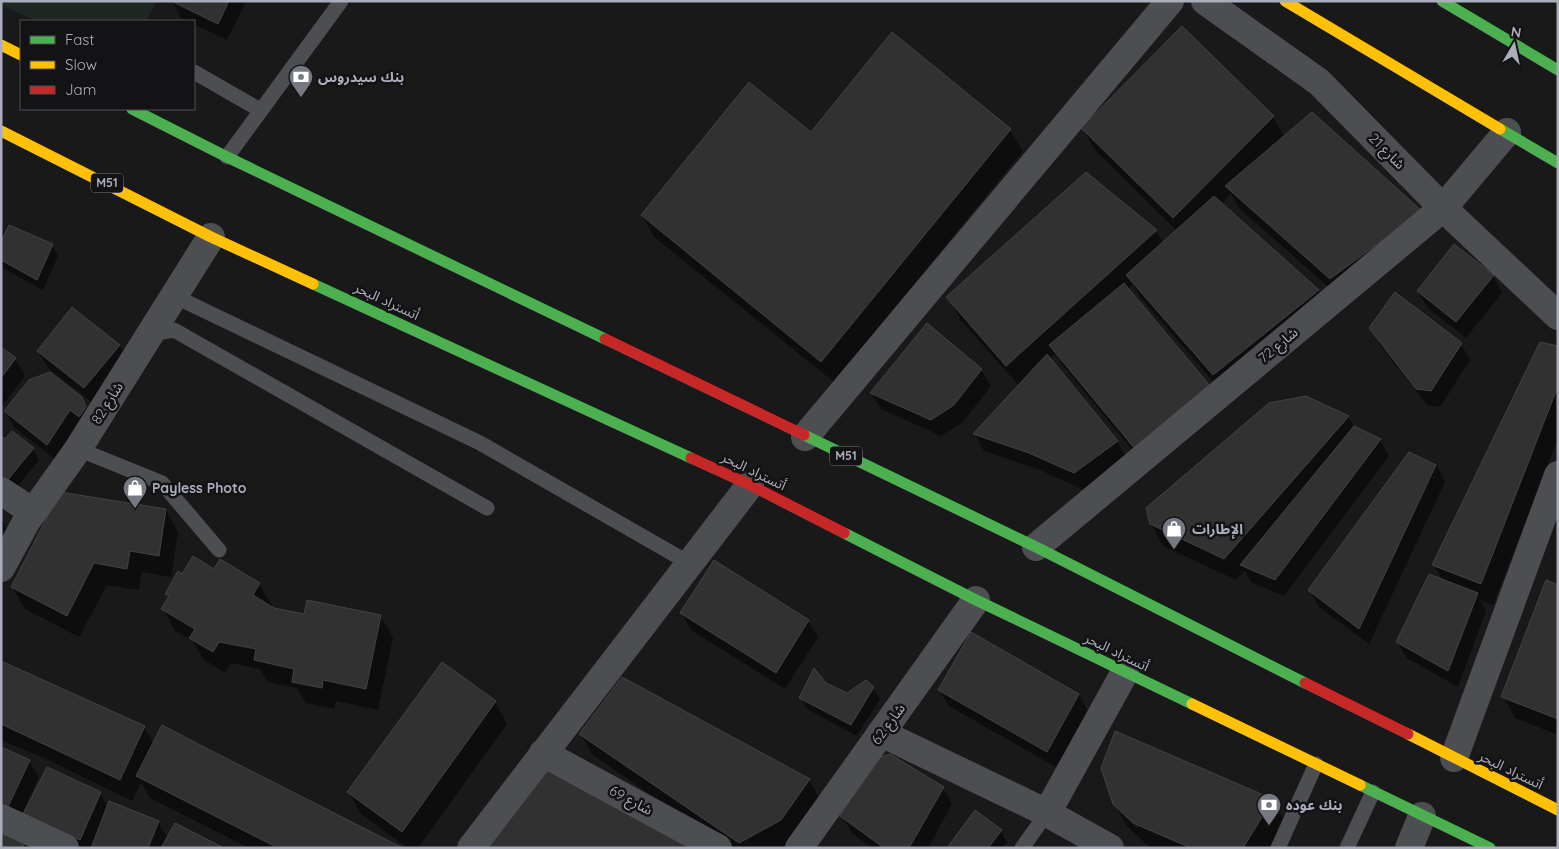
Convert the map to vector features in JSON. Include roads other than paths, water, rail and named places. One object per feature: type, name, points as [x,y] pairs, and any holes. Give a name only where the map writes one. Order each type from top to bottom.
[{"type":"main road","points":[[1285,1],[1558,162]]},
{"type":"main road","points":[[1442,1],[1558,70]]},
{"type":"main road","points":[[1,45],[20,54]]},
{"type":"main road","name":"أتستراد البحر","points":[[134,110],[227,157],[1036,547],[1558,810]]},
{"type":"main road","name":"أتستراد البحر","points":[[1,131],[211,237],[750,485],[976,600],[1490,848]]},
{"type":"street","points":[[805,437],[1170,1]]},
{"type":"street","name":"شارع 21","points":[[1205,1],[1319,82],[1443,208],[1558,316]]},
{"type":"street","name":"شارع 72","points":[[1036,547],[1443,208],[1507,132]]},
{"type":"street","name":"شارع 82","points":[[1,568],[30,517],[78,449],[211,237]]},
{"type":"street","points":[[1454,758],[1558,475]]},
{"type":"street","points":[[471,848],[750,485]]},
{"type":"street","points":[[1,491],[30,517]]},
{"type":"street","points":[[1,507],[30,517]]},
{"type":"street","name":"شارع 62","points":[[800,848],[976,600]]},
{"type":"street","points":[[1047,813],[1125,672]]},
{"type":"street","points":[[881,734],[1047,813],[1110,848]]},
{"type":"street","name":"شارع 69","points":[[543,753],[718,848]]},
{"type":"street","points":[[1409,848],[1422,816]]},
{"type":"street","points":[[1,818],[65,848]]},
{"type":"lane","points":[[227,157],[341,1]]},
{"type":"lane","points":[[195,73],[260,110]]},
{"type":"lane","points":[[174,296],[480,443],[689,563]]},
{"type":"lane","points":[[151,334],[174,330],[488,508]]},
{"type":"lane","points":[[78,449],[162,483],[219,550]]},
{"type":"lane","points":[[1278,848],[1316,764]]},
{"type":"lane","points":[[1347,848],[1373,792]]},
{"type":"lane","points":[[1022,848],[1047,813]]},
{"type":"place","name":"بنك سيدروس","points":[[301,98]]},
{"type":"place","name":"Payless Photo","points":[[135,509]]},
{"type":"place","name":"الإطارات","points":[[1174,550]]},
{"type":"place","name":"بنك عوده","points":[[1269,826]]}]
